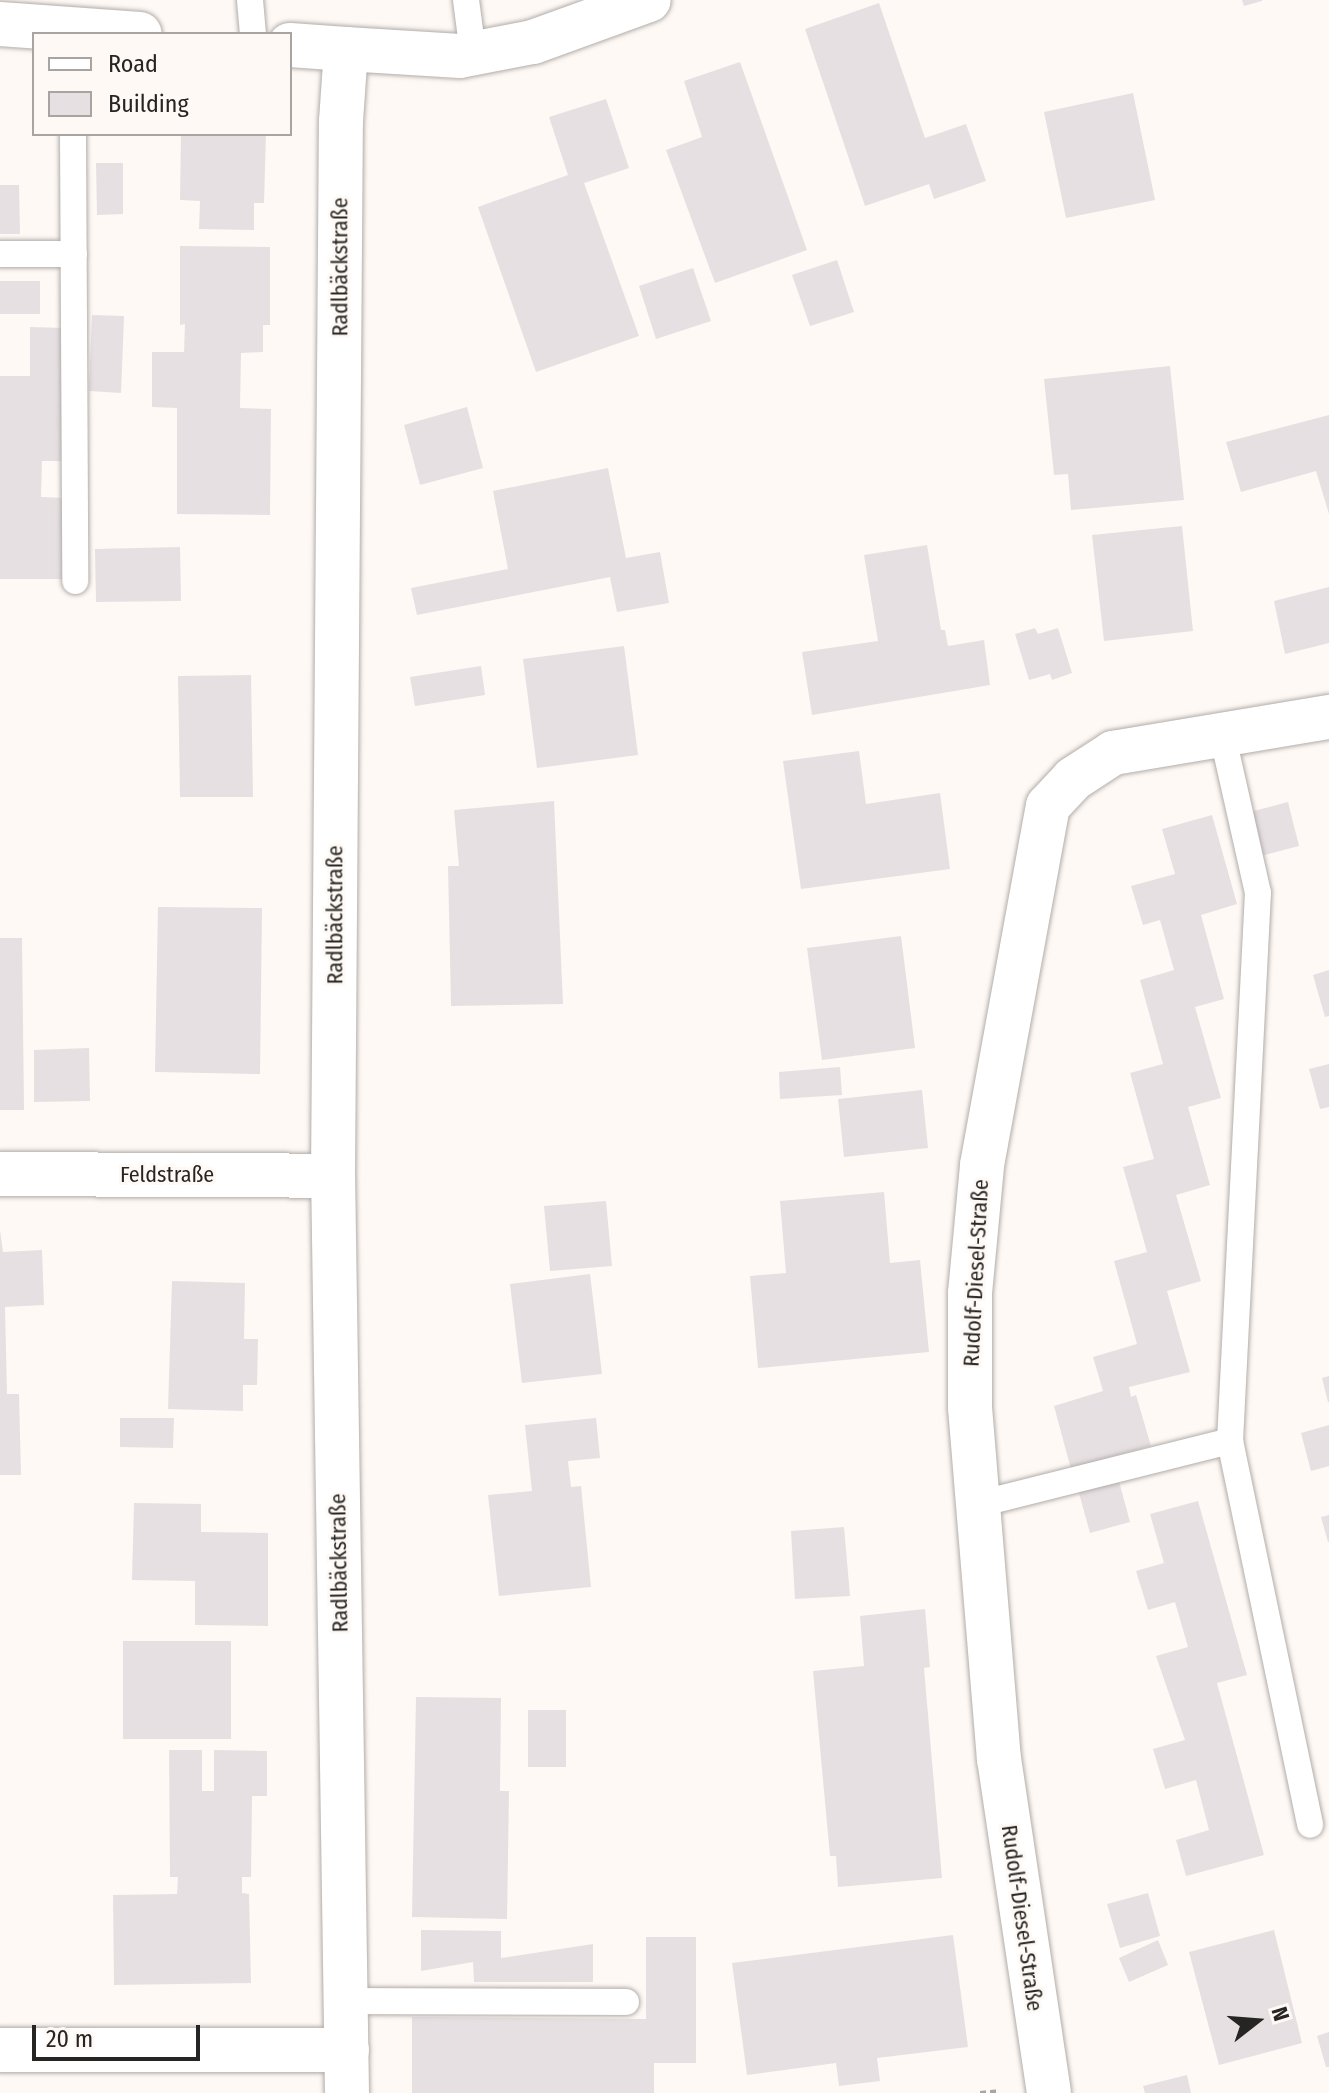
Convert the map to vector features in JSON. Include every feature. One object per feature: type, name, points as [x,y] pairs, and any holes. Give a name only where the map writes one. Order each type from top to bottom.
[{"type":"street","points":[[292,45],[460,56],[533,42],[649,0]]},
{"type":"street","points":[[7,16],[72,31],[95,32]]},
{"type":"street","name":"Radlbäckstraße","points":[[346,49],[341,121],[333,1176],[347,2093]]},
{"type":"street","name":"Rudolf-Diesel-Straße","points":[[1049,2093],[999,1760],[970,1408],[970,1293],[982,1165],[1048,806],[1073,779],[1113,753],[1329,717]]},
{"type":"street","name":"Feldstraße","points":[[0,1174],[333,1176]]},
{"type":"street","points":[[0,2050],[347,2050]]},
{"type":"lane","points":[[250,0],[253,32]]},
{"type":"lane","points":[[466,0],[473,53]]},
{"type":"lane","points":[[73,136],[75,581]]},
{"type":"lane","points":[[0,254],[74,254]]},
{"type":"lane","points":[[1222,733],[1258,893],[1230,1441],[1310,1825]]},
{"type":"lane","points":[[979,1504],[1230,1441]]},
{"type":"lane","points":[[346,2001],[626,2002]]},
{"type":"building","points":[[1242,0],[1262,0],[1262,1],[1244,6]]},
{"type":"building","points":[[879,3],[925,138],[966,124],[986,181],[934,199],[929,184],[865,206],[805,29]]},
{"type":"building","points":[[740,62],[807,250],[715,283],[666,150],[702,137],[684,81]]},
{"type":"building","points":[[1133,93],[1155,200],[1066,218],[1044,112]]},
{"type":"building","points":[[606,99],[629,168],[584,183],[639,336],[536,372],[478,207],[568,175],[549,117]]},
{"type":"building","points":[[181,136],[266,136],[264,203],[254,203],[254,230],[199,229],[200,201],[180,200]]},
{"type":"building","points":[[96,163],[123,163],[123,214],[97,215]]},
{"type":"building","points":[[0,185],[19,185],[20,234],[0,234]]},
{"type":"building","points":[[180,246],[270,247],[270,325],[263,325],[263,352],[241,353],[240,408],[271,409],[270,515],[177,514],[177,408],[152,407],[152,352],[184,352],[185,324],[180,325]]},
{"type":"building","points":[[837,260],[854,312],[810,326],[792,275]]},
{"type":"building","points":[[693,268],[711,321],[656,339],[639,286]]},
{"type":"building","points":[[0,281],[40,281],[40,314],[0,314]]},
{"type":"building","points":[[92,315],[124,316],[121,393],[89,391]]},
{"type":"building","points":[[30,327],[64,328],[65,461],[42,461],[41,497],[65,498],[64,579],[0,579],[0,376],[30,376]]},
{"type":"building","points":[[1170,366],[1184,500],[1071,510],[1068,474],[1054,475],[1044,379]]},
{"type":"building","points":[[467,407],[483,468],[420,485],[404,425]]},
{"type":"building","points":[[1329,415],[1329,514],[1316,471],[1241,492],[1226,442]]},
{"type":"building","points":[[608,468],[626,558],[660,552],[669,603],[617,612],[610,577],[417,615],[411,588],[508,569],[493,491]]},
{"type":"building","points":[[1182,526],[1193,631],[1104,641],[1092,535]]},
{"type":"building","points":[[927,545],[941,630],[945,630],[948,646],[984,640],[990,685],[812,715],[802,652],[878,641],[864,555]]},
{"type":"building","points":[[180,547],[181,601],[96,602],[95,549]]},
{"type":"building","points":[[1329,587],[1329,643],[1285,654],[1274,601]]},
{"type":"building","points":[[1035,628],[1038,634],[1058,628],[1072,673],[1052,680],[1050,674],[1029,680],[1015,634]]},
{"type":"building","points":[[624,646],[638,755],[537,768],[523,659]]},
{"type":"building","points":[[481,666],[485,695],[415,706],[410,677]]},
{"type":"building","points":[[251,675],[253,797],[180,797],[178,676]]},
{"type":"building","points":[[859,751],[866,804],[940,793],[950,869],[801,889],[783,761]]},
{"type":"building","points":[[554,801],[563,1004],[451,1006],[448,866],[459,866],[454,810]]},
{"type":"building","points":[[1288,802],[1299,846],[1253,858],[1242,814]]},
{"type":"building","points":[[1212,815],[1237,904],[1201,915],[1224,999],[1195,1007],[1221,1098],[1188,1107],[1210,1185],[1176,1195],[1201,1281],[1167,1291],[1190,1372],[1129,1387],[1131,1397],[1136,1395],[1151,1446],[1111,1457],[1114,1462],[1072,1473],[1054,1406],[1103,1391],[1093,1357],[1137,1344],[1114,1261],[1147,1252],[1123,1167],[1154,1159],[1130,1073],[1163,1064],[1140,980],[1174,970],[1160,920],[1143,925],[1131,886],[1175,874],[1162,829]]},
{"type":"building","points":[[158,907],[262,908],[260,1074],[155,1072]]},
{"type":"building","points":[[901,936],[915,1048],[822,1060],[807,948]]},
{"type":"building","points":[[0,938],[22,938],[24,1110],[0,1110]]},
{"type":"building","points":[[1329,970],[1329,1016],[1325,1017],[1313,975]]},
{"type":"building","points":[[89,1048],[90,1101],[34,1102],[34,1050]]},
{"type":"building","points":[[1329,1064],[1329,1107],[1320,1109],[1309,1069]]},
{"type":"building","points":[[840,1067],[842,1095],[780,1099],[779,1072]]},
{"type":"building","points":[[922,1090],[928,1148],[844,1157],[838,1099]]},
{"type":"building","points":[[884,1192],[890,1263],[920,1260],[929,1352],[758,1368],[750,1276],[786,1273],[780,1201]]},
{"type":"building","points":[[606,1201],[612,1266],[550,1271],[544,1206]]},
{"type":"building","points":[[0,1230],[3,1252],[42,1250],[44,1305],[5,1307],[7,1394],[19,1394],[21,1475],[0,1475]]},
{"type":"building","points":[[590,1274],[602,1374],[522,1383],[510,1284]]},
{"type":"building","points":[[172,1281],[245,1283],[244,1339],[258,1339],[257,1385],[243,1385],[243,1411],[168,1409]]},
{"type":"building","points":[[1329,1376],[1329,1402],[1328,1402],[1322,1378]]},
{"type":"building","points":[[120,1418],[174,1418],[173,1448],[120,1447]]},
{"type":"building","points":[[596,1418],[600,1458],[568,1461],[571,1487],[581,1486],[591,1587],[499,1596],[488,1495],[532,1491],[525,1425]]},
{"type":"building","points":[[1329,1425],[1329,1466],[1311,1471],[1301,1433]]},
{"type":"building","points":[[1117,1474],[1130,1522],[1090,1533],[1077,1486]]},
{"type":"building","points":[[1198,1501],[1247,1675],[1217,1683],[1264,1855],[1186,1876],[1176,1840],[1209,1830],[1196,1780],[1165,1789],[1153,1749],[1185,1740],[1156,1656],[1188,1647],[1175,1602],[1148,1610],[1136,1571],[1164,1563],[1150,1514]]},
{"type":"building","points":[[134,1503],[201,1504],[201,1532],[268,1533],[268,1626],[195,1625],[195,1581],[132,1580]]},
{"type":"building","points":[[1329,1515],[1329,1542],[1328,1542],[1321,1517]]},
{"type":"building","points":[[844,1527],[850,1596],[795,1599],[791,1531]]},
{"type":"building","points":[[925,1609],[930,1667],[924,1668],[942,1878],[838,1887],[836,1856],[830,1856],[813,1671],[864,1666],[860,1616]]},
{"type":"building","points":[[123,1641],[231,1641],[231,1739],[123,1739]]},
{"type":"building","points":[[416,1697],[501,1698],[500,1791],[509,1791],[507,1919],[412,1917]]},
{"type":"building","points":[[528,1710],[566,1710],[566,1767],[528,1767]]},
{"type":"building","points":[[169,1750],[202,1750],[202,1791],[214,1791],[214,1750],[267,1751],[267,1796],[252,1796],[251,1877],[242,1877],[242,1893],[249,1894],[251,1983],[114,1985],[113,1895],[177,1894],[178,1877],[170,1877]]},
{"type":"building","points":[[1148,1893],[1160,1936],[1120,1948],[1107,1904]]},
{"type":"building","points":[[421,1930],[501,1931],[501,1958],[593,1944],[593,1982],[474,1982],[473,1962],[421,1971]]},
{"type":"building","points":[[1274,1930],[1302,2043],[1219,2065],[1189,1952]]},
{"type":"building","points":[[953,1935],[968,2047],[877,2058],[880,2081],[839,2086],[836,2063],[747,2075],[732,1963]]},
{"type":"building","points":[[646,1937],[696,1937],[696,2063],[654,2063],[654,2093],[412,2093],[412,2017],[646,2019]]},
{"type":"building","points":[[1158,1940],[1168,1965],[1129,1982],[1119,1958]]},
{"type":"building","points":[[1329,2032],[1329,2067],[1326,2067],[1317,2036]]},
{"type":"building","points":[[1187,2075],[1191,2093],[1145,2093],[1143,2086]]}]
